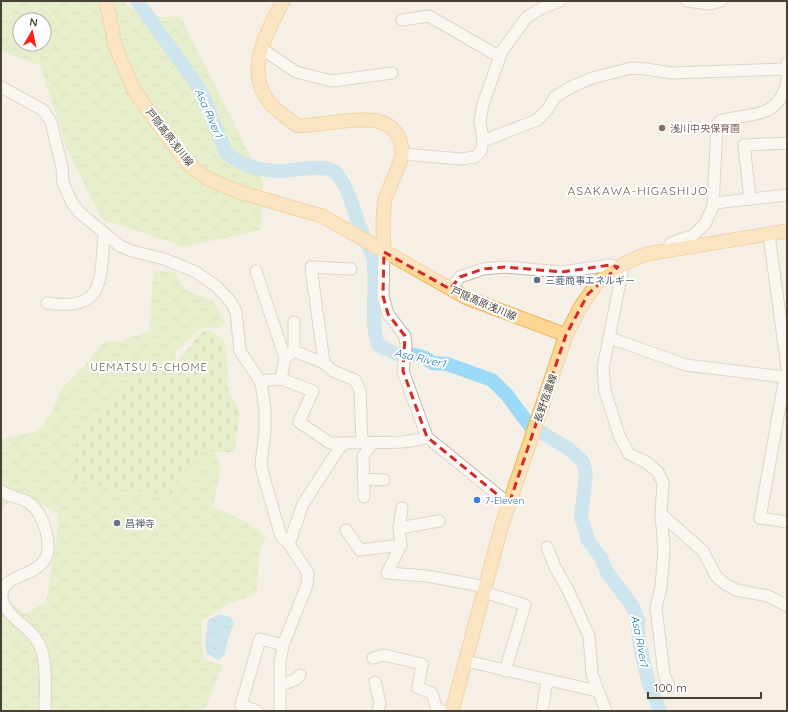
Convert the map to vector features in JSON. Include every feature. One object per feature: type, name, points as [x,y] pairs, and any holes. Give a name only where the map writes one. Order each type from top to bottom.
[{"type":"main road","name":"戸隠高原浅川線","points":[[106,1],[115,46],[134,90],[188,164],[214,182],[239,192],[322,216],[467,298],[566,335]]},
{"type":"main road","points":[[284,1],[266,34],[259,58],[257,78],[261,90],[269,102],[282,115],[298,126],[355,120],[377,121],[390,126],[400,137],[402,154],[385,200],[381,250]]},
{"type":"main road","name":"長野信濃線","points":[[452,711],[509,504],[566,335],[588,294],[598,282],[618,268],[627,262],[646,254],[787,231]]},
{"type":"street","points":[[402,154],[461,159],[476,157],[481,151],[483,141],[480,121],[483,104],[502,51],[527,17],[542,8],[560,1]]},
{"type":"street","points":[[687,1],[710,4],[721,1]]},
{"type":"street","points":[[402,20],[429,16],[500,57]]},
{"type":"street","points":[[262,49],[296,72],[332,81],[392,73]]},
{"type":"street","points":[[668,250],[671,243],[692,236],[705,224],[714,203],[717,126],[720,121],[733,116],[765,112],[769,110],[780,99],[787,81],[787,62]]},
{"type":"street","points":[[483,141],[537,120],[547,110],[555,97],[571,87],[592,78],[631,68],[646,68],[672,73],[787,69]]},
{"type":"street","points":[[1,87],[43,110],[52,122],[62,167],[63,183],[72,203],[79,212],[104,235],[132,251],[164,259],[196,272],[216,286],[231,302],[236,312],[240,351],[260,381],[265,410],[265,431],[261,464],[277,525],[281,536],[289,544],[308,573],[308,580],[283,645],[280,662],[280,711]]},
{"type":"street","points":[[750,199],[744,145],[787,143]]},
{"type":"street","points":[[714,203],[786,196]]},
{"type":"street","points":[[47,303],[65,306],[76,304],[85,301],[94,294],[99,284],[104,235]]},
{"type":"street","points":[[769,235],[786,372],[760,518],[787,522]]},
{"type":"street","points":[[381,250],[382,296],[388,314],[405,336],[406,346],[403,367],[428,437],[509,504]]},
{"type":"street","points":[[450,289],[460,277],[483,269],[505,267],[562,272],[610,265],[618,268],[622,272],[603,368],[607,397],[619,435],[629,454],[650,465],[658,472],[663,483],[661,514],[664,549],[661,587],[656,608],[664,674],[669,686]]},
{"type":"street","points":[[324,363],[312,267],[351,269]]},
{"type":"street","points":[[256,271],[285,358],[281,379]]},
{"type":"street","points":[[294,322],[294,351]]},
{"type":"street","points":[[610,338],[686,365],[786,372]]},
{"type":"street","points":[[294,351],[324,363],[333,371],[355,380],[360,390],[368,442],[363,456],[364,497]]},
{"type":"street","points":[[285,358],[294,351]]},
{"type":"street","points":[[260,381],[281,379],[313,391],[299,422],[330,443],[368,442],[398,444],[413,442],[428,437]]},
{"type":"street","points":[[289,544],[303,504],[340,447],[346,443]]},
{"type":"street","points":[[363,479],[384,480]]},
{"type":"street","points":[[1,491],[28,502],[36,509],[44,522],[49,541],[47,558],[37,569],[11,579],[4,586],[2,597],[6,609],[28,628],[40,643],[45,667],[45,711]]},
{"type":"street","points":[[402,508],[399,528],[401,544],[388,573],[428,576],[485,589],[525,605],[505,671]]},
{"type":"street","points":[[661,514],[704,551],[716,576],[725,584],[736,590],[768,596],[787,606]]},
{"type":"street","points":[[399,528],[439,522]]},
{"type":"street","points":[[346,530],[360,550],[401,544]]},
{"type":"street","points":[[547,547],[555,567],[568,590],[589,636],[592,674],[597,691],[606,711]]},
{"type":"street","points":[[257,711],[241,705],[260,639],[283,645]]},
{"type":"street","points":[[373,658],[384,655],[422,664],[418,688],[432,692],[437,710],[442,711]]},
{"type":"street","points":[[466,661],[547,681],[597,691]]},
{"type":"street","points":[[280,686],[295,680],[300,675]]},
{"type":"street","points":[[542,711],[547,681]]},
{"type":"street","points":[[375,682],[380,702],[378,711]]},
{"type":"highlighted area","points":[[384,252],[450,289],[460,277],[483,269],[505,267],[562,272],[610,265],[618,267],[588,294],[566,335],[509,504],[427,437],[403,371],[405,336],[388,314],[383,296]]},
{"type":"green space","points":[[1,1],[123,1],[140,16],[181,17],[263,182],[261,230],[184,247],[102,219],[68,151],[40,65],[1,51]]},
{"type":"green space","name":"昌禅寺","points":[[153,271],[175,272],[184,289],[213,301],[225,322],[219,328],[203,327],[176,351],[175,370],[192,402],[221,467],[213,506],[248,523],[266,536],[259,552],[257,593],[231,603],[201,621],[203,659],[223,665],[205,709],[206,711],[1,711],[1,595],[25,614],[46,602],[57,537],[58,514],[22,492],[1,509],[1,439],[37,432],[51,414],[62,388],[90,360],[103,342],[121,341],[150,331]]},
{"type":"green space","points":[[212,330],[225,342],[228,390],[240,413],[234,452],[216,452],[205,449],[175,482],[171,496],[74,482],[77,438],[134,377],[154,377],[172,368],[202,332]]},
{"type":"water","points":[[219,614],[230,617],[234,623],[228,639],[225,654],[219,660],[207,654],[205,647],[208,620]]},
{"type":"waterway","name":"Asa River1","points":[[137,1],[203,95],[226,153],[244,164],[266,170],[280,171],[326,168],[333,170],[337,174],[348,192],[359,225],[373,256],[375,278],[374,323],[378,345],[397,354],[415,355],[425,358],[433,363],[447,364],[492,380],[507,395],[530,426],[568,448],[583,462],[586,473],[581,517],[588,540],[601,558],[607,572],[633,607],[638,620],[639,641],[648,681],[660,711]]},
{"type":"place","name":"浅川中央保育園","points":[[662,128]]},
{"type":"place","name":"三菱商事エネルギー","points":[[537,280]]},
{"type":"place","name":"7-Eleven","points":[[477,500]]},
{"type":"place","name":"昌禅寺","points":[[117,523]]},
{"type":"district","name":"ASAKAWA-HIGASHIJO","points":[[638,191]]},
{"type":"district","name":"UEMATSU 5-CHOME","points":[[149,367]]}]
